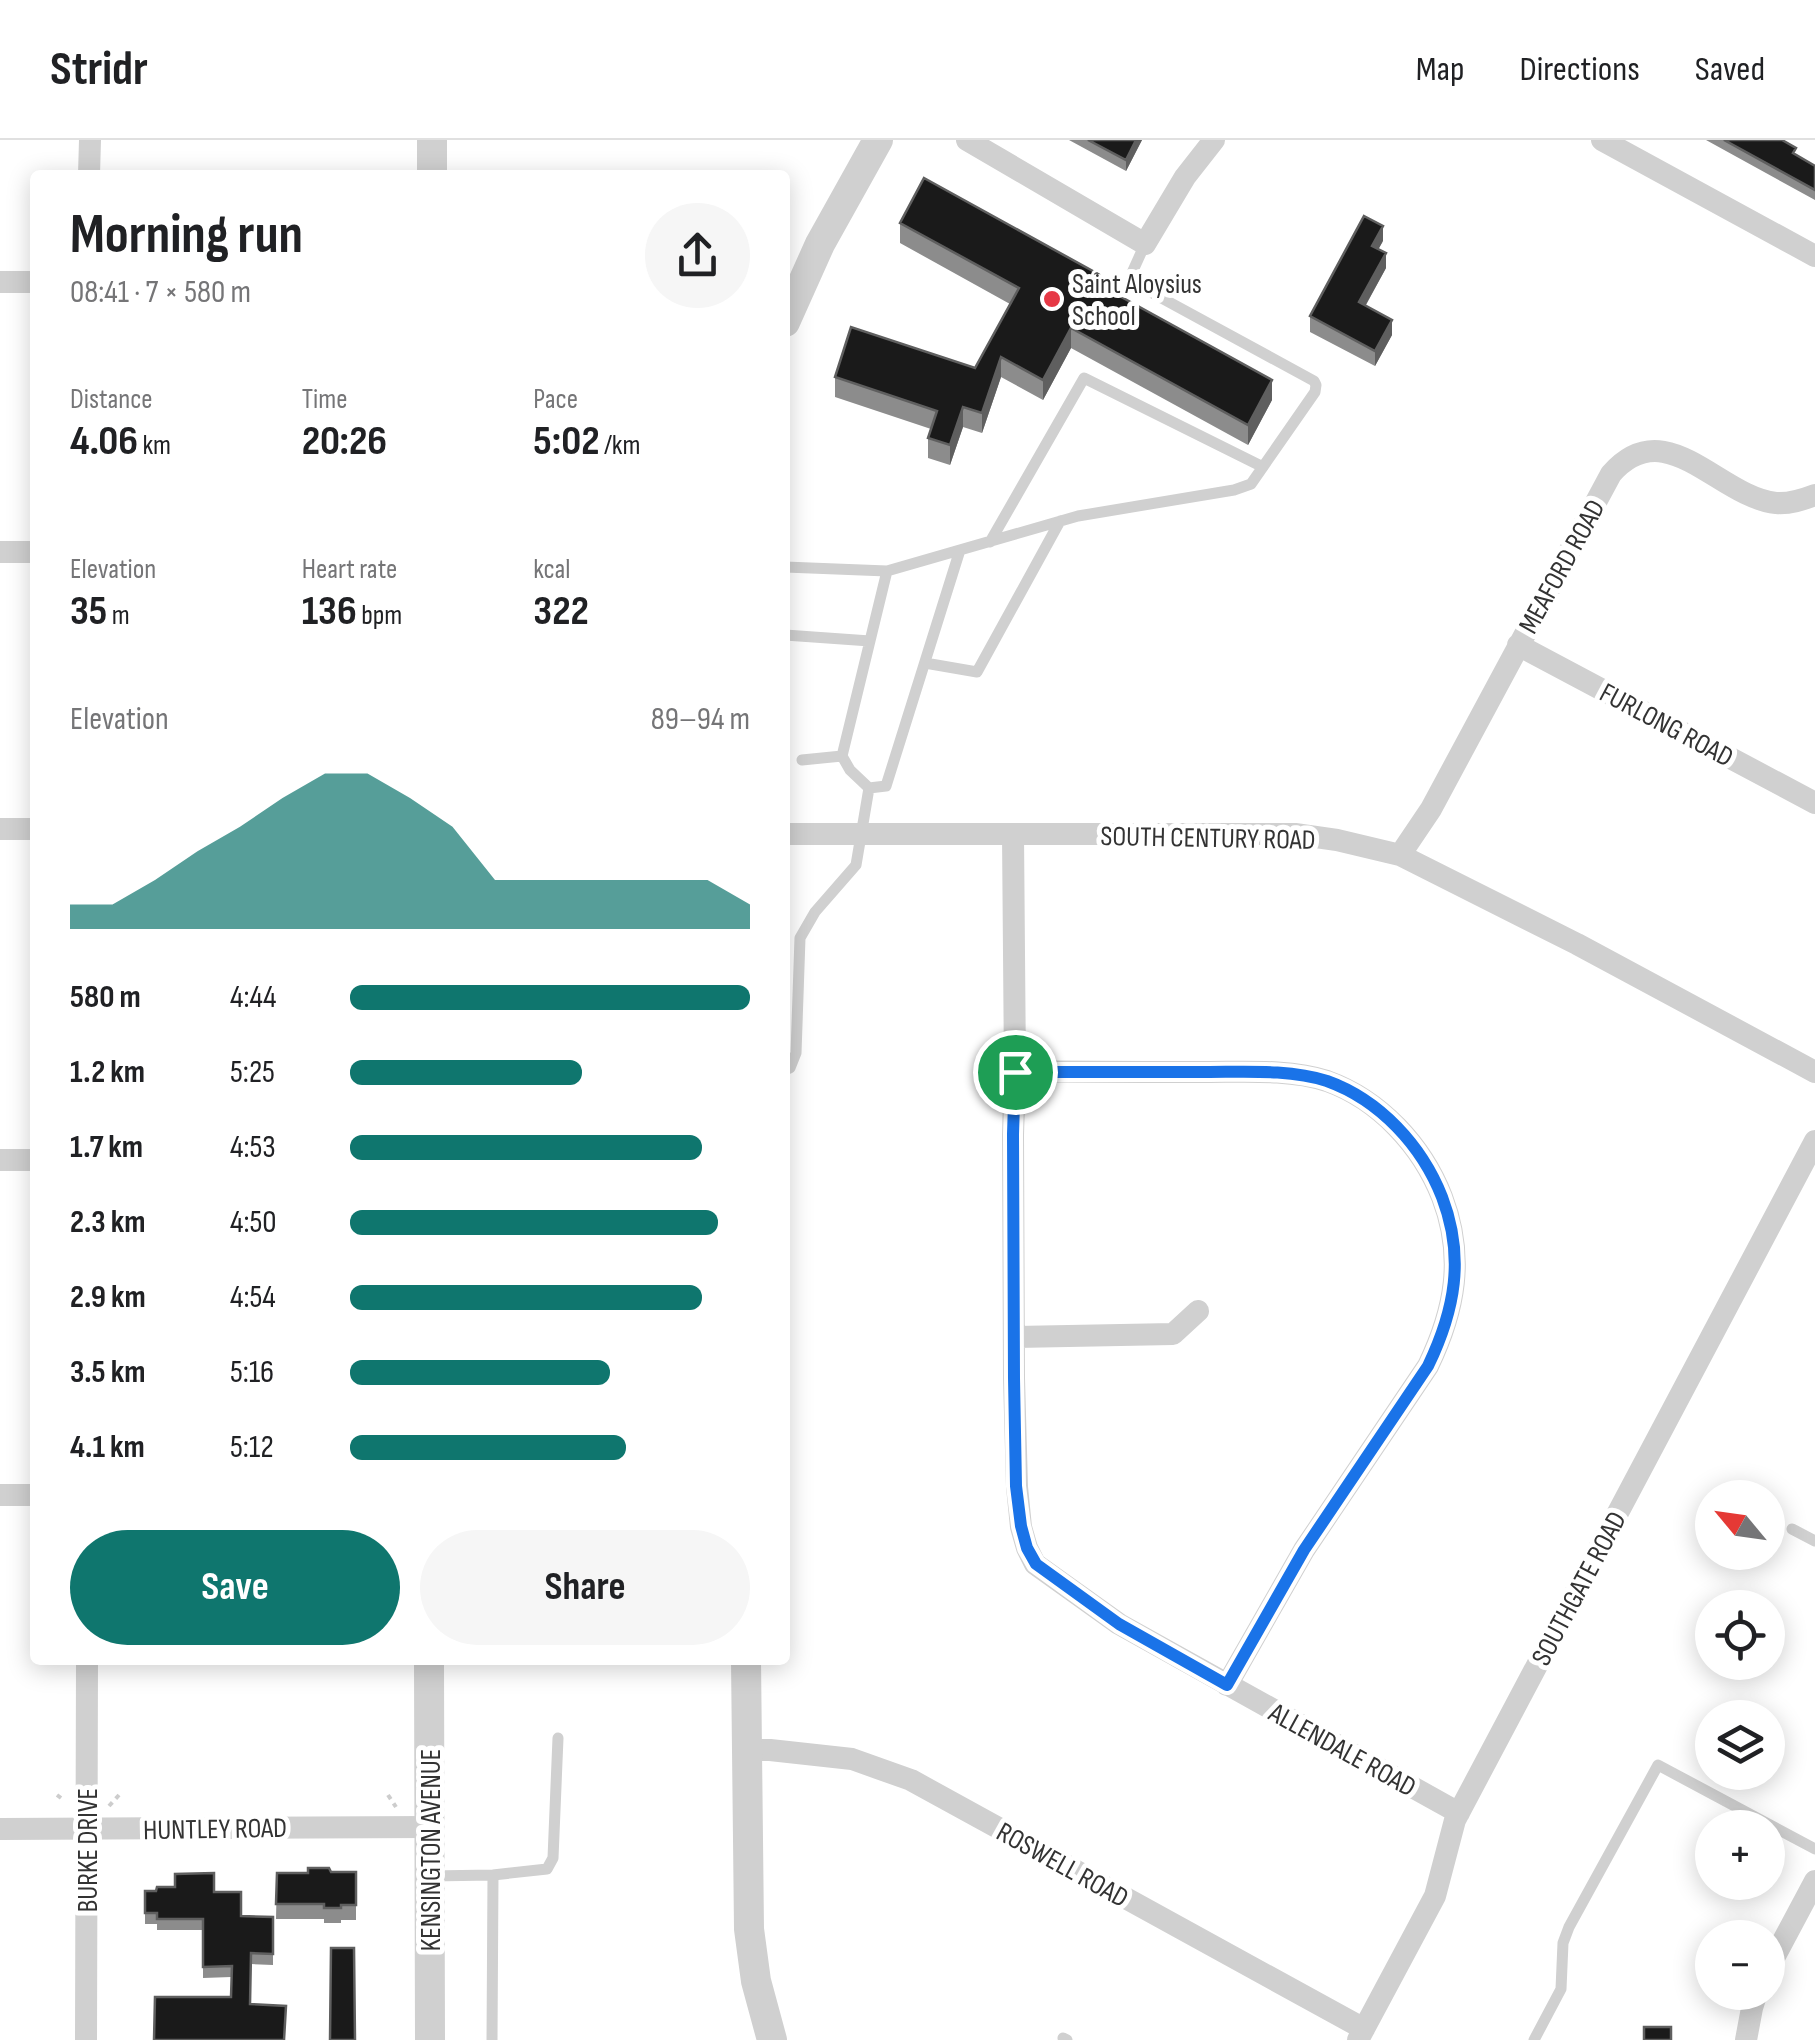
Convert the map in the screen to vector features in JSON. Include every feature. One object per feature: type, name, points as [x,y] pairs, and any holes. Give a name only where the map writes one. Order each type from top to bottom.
[{"type":"street","points":[[90,140],[90,170]]},
{"type":"street","points":[[432,140],[432,170]]},
{"type":"street","points":[[790,311],[820,244],[878,140]]},
{"type":"street","points":[[967,140],[1144,244],[1184,176],[1214,140]]},
{"type":"street","points":[[1602,140],[1815,256]]},
{"type":"street","points":[[0,282],[30,282]]},
{"type":"street","name":"MEAFORD ROAD","points":[[1400,855],[1431,809],[1611,474],[1620,464],[1652,450],[1670,452],[1758,498],[1794,502],[1815,496]]},
{"type":"street","points":[[0,552],[30,552]]},
{"type":"street","name":"FURLONG ROAD","points":[[1518,646],[1815,803]]},
{"type":"street","points":[[0,829],[30,829]]},
{"type":"street","name":"SOUTH CENTURY ROAD","points":[[790,834],[1295,834],[1337,840],[1400,855],[1594,953],[1815,1072]]},
{"type":"street","name":"ALLENDALE ROAD","points":[[1013,834],[1016,1486],[1027,1548],[1036,1564],[1119,1624],[1460,1812]]},
{"type":"street","points":[[1015,1072],[1283,1074],[1328,1082],[1352,1093],[1396,1126],[1436,1181],[1446,1207],[1453,1239],[1452,1302],[1428,1366],[1304,1550],[1227,1685]]},
{"type":"street","name":"SOUTHGATE ROAD","points":[[1361,2034],[1436,1896],[1460,1812],[1815,1141]]},
{"type":"street","points":[[0,1160],[30,1160]]},
{"type":"street","points":[[1014,1337],[1173,1334],[1198,1311]]},
{"type":"street","points":[[0,1495],[30,1495]]},
{"type":"street","name":"BURKE DRIVE","points":[[86,2040],[87,1665]]},
{"type":"street","name":"KENSINGTON AVENUE","points":[[430,1665],[430,2040]]},
{"type":"street","points":[[746,1665],[749,1929],[756,1981],[772,2040]]},
{"type":"street","name":"ROSWELL ROAD","points":[[746,1750],[852,1759],[911,1780],[1361,2034]]},
{"type":"street","name":"HUNTLEY ROAD","points":[[0,1829],[430,1827]]},
{"type":"street","points":[[1785,1943],[1808,1908],[1815,1881]]},
{"type":"street","points":[[1746,2040],[1752,2010]]},
{"type":"lane","points":[[790,568],[887,571],[1060,521],[1251,484],[1316,386],[1134,283],[1131,274],[1144,244]]},
{"type":"lane","points":[[990,542],[1084,378],[1263,468]]},
{"type":"lane","points":[[925,663],[977,672],[1060,521]]},
{"type":"lane","points":[[869,788],[886,786],[960,550]]},
{"type":"lane","points":[[869,788],[842,756],[887,571]]},
{"type":"lane","points":[[790,635],[870,641]]},
{"type":"lane","points":[[802,760],[842,756]]},
{"type":"lane","points":[[790,1068],[796,1054],[800,938],[815,912],[856,865],[869,788]]},
{"type":"lane","points":[[790,955],[800,954]]},
{"type":"lane","points":[[1792,1529],[1815,1541]]},
{"type":"lane","points":[[430,1876],[547,1869],[552,1863],[558,1738]]},
{"type":"lane","points":[[1534,2040],[1562,1989],[1562,1943],[1569,1927],[1658,1765],[1815,1850]]},
{"type":"lane","points":[[492,2040],[493,1875]]},
{"type":"path","points":[[109,1806],[119,1794]]},
{"type":"path","points":[[57,1795],[68,1804]]},
{"type":"path","points":[[388,1795],[399,1811]]},
{"type":"building","points":[[1088,140],[1136,140],[1126,160]]},
{"type":"building","points":[[1724,140],[1782,140],[1796,148],[1793,153],[1815,166],[1815,190]]},
{"type":"building","points":[[924,178],[1100,275],[1096,283],[1272,380],[1248,425],[1071,328],[1043,380],[1001,357],[982,413],[963,407],[950,445],[928,438],[937,411],[835,377],[851,327],[975,368],[1019,288],[900,223]]},
{"type":"building","points":[[1364,216],[1383,226],[1372,246],[1386,253],[1359,302],[1392,320],[1375,351],[1310,316]]},
{"type":"building","points":[[308,1868],[356,1872],[356,1905],[324,1908],[324,1904],[276,1904],[277,1873],[308,1873]]},
{"type":"building","points":[[214,1873],[214,1892],[241,1892],[241,1916],[273,1917],[273,1954],[251,1953],[250,2004],[286,2006],[284,2040],[154,2040],[155,1997],[231,1997],[232,1966],[203,1967],[203,1919],[157,1919],[157,1913],[145,1913],[145,1891],[175,1887],[175,1874]]},
{"type":"building","points":[[331,1948],[354,1948],[355,2040],[330,2040]]},
{"type":"building","points":[[1644,2027],[1671,2027],[1671,2040],[1644,2040]]},
{"type":"place","name":"Saint Aloysius School","points":[[1052,299]]},
{"type":"route","points":[[1015,1072],[1226,1072],[1283,1074],[1328,1082],[1352,1093],[1396,1126],[1436,1181],[1446,1207],[1453,1239],[1452,1302],[1428,1366],[1304,1550],[1227,1685],[1088,1603],[1036,1564],[1027,1548],[1016,1486],[1015,1072]]}]
